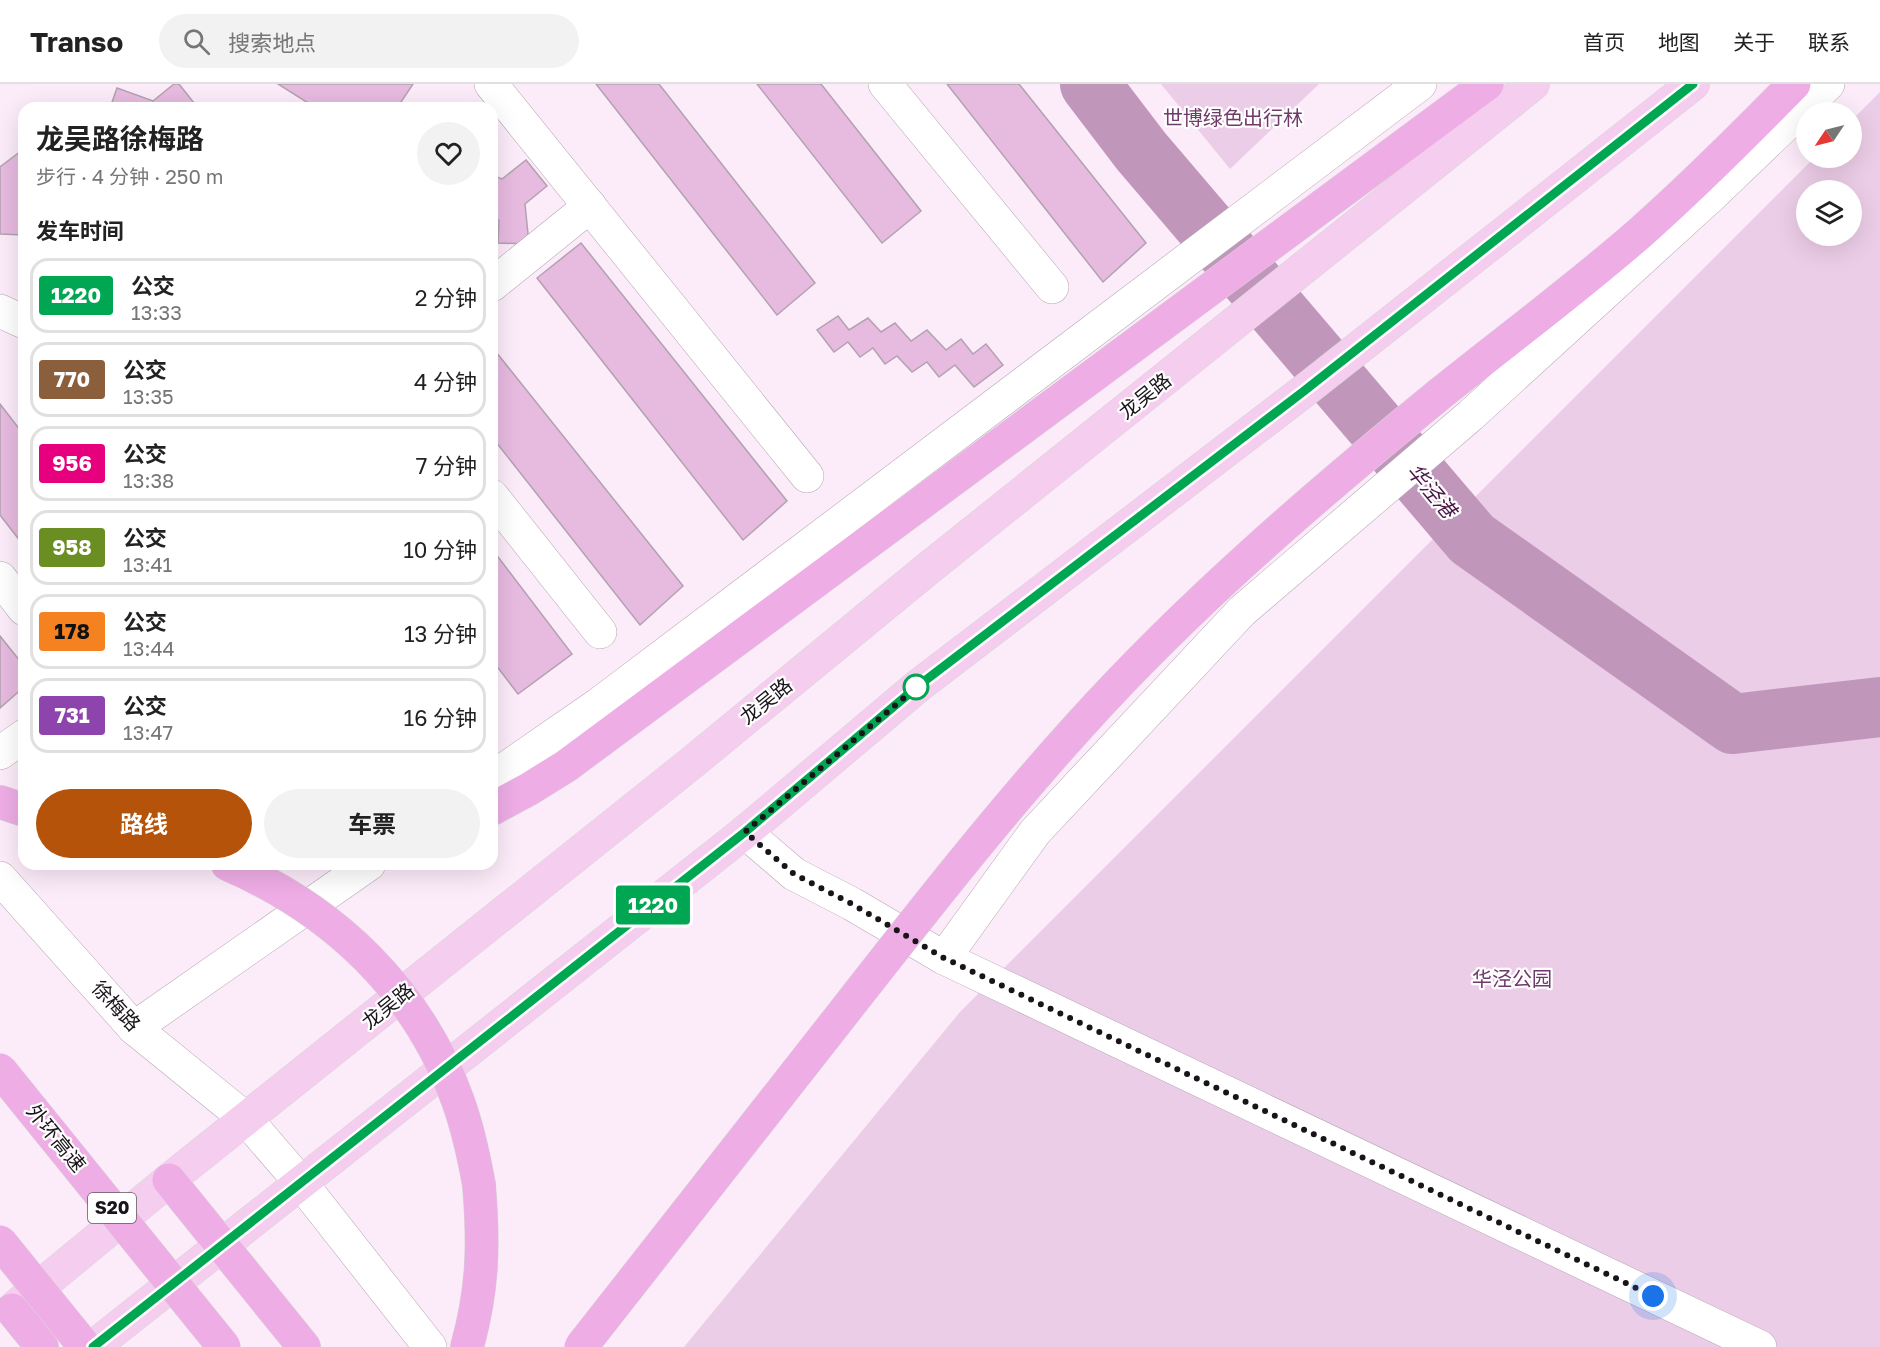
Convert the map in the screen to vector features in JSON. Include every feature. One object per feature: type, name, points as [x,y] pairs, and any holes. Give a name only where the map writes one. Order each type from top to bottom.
[{"type":"highway","points":[[498,806],[566,766],[1487,84]]},
{"type":"highway","points":[[581,1347],[922,913],[1000,817],[1081,724],[1166,636],[1254,552],[1346,471],[1640,232],[1733,146],[1794,84]]},
{"type":"highway","points":[[0,802],[18,808]]},
{"type":"highway","points":[[241,870],[260,878],[297,900],[333,926],[365,955],[394,987],[420,1023],[441,1060],[458,1101],[471,1142],[479,1185],[483,1230],[482,1275],[475,1320],[467,1347]]},
{"type":"highway","name":"外环高速","points":[[0,1070],[224,1347]]},
{"type":"highway","points":[[169,1180],[304,1347]]},
{"type":"highway","points":[[0,1242],[85,1347]]},
{"type":"highway","points":[[6,1315],[42,1347]]},
{"type":"main road","name":"龙吴路","points":[[6,1315],[169,1180],[689,765],[925,571],[1533,84]]},
{"type":"main road","points":[[93,1347],[745,832],[918,686],[1304,391],[1693,84]]},
{"type":"street","points":[[491,84],[807,476]]},
{"type":"street","points":[[885,84],[1052,287]]},
{"type":"street","points":[[498,774],[599,704],[1420,84]]},
{"type":"street","points":[[944,958],[1035,832],[1242,611],[1471,415],[1712,195],[1828,84]]},
{"type":"street","points":[[498,280],[590,206]]},
{"type":"street","points":[[0,310],[18,319]]},
{"type":"street","points":[[498,504],[600,632]]},
{"type":"street","points":[[0,578],[18,601]]},
{"type":"street","points":[[0,753],[18,740]]},
{"type":"street","points":[[745,832],[794,874],[852,904],[944,958],[1760,1347]]},
{"type":"street","points":[[134,1028],[360,870]]},
{"type":"street","name":"徐梅路","points":[[0,878],[134,1028],[246,1119],[301,1183]]},
{"type":"street","points":[[301,1183],[430,1347]]},
{"type":"green space","name":"世博绿色出行林","points":[[1161,84],[1319,84],[1230,169]]},
{"type":"green space","name":"华泾公园","points":[[1880,92],[1880,1347],[684,1347],[960,1012],[1804,168],[1862,168],[1862,110]]},
{"type":"building","points":[[174,84],[179,84],[193,102],[112,102],[117,88],[153,101]]},
{"type":"building","points":[[278,84],[413,84],[401,102],[306,102]]},
{"type":"building","points":[[596,84],[659,84],[815,283],[777,315]]},
{"type":"building","points":[[757,84],[821,84],[921,211],[882,243]]},
{"type":"building","points":[[947,84],[1019,84],[1146,243],[1103,282]]},
{"type":"building","points":[[18,153],[18,235],[0,234],[0,167]]},
{"type":"building","points":[[526,160],[547,186],[525,204],[529,244],[498,243],[498,177],[502,179]]},
{"type":"building","points":[[581,243],[787,501],[743,540],[537,278]]},
{"type":"building","points":[[838,316],[849,330],[868,318],[881,332],[895,323],[911,341],[927,330],[946,350],[961,339],[973,354],[986,344],[1003,365],[974,387],[955,365],[939,377],[927,362],[912,372],[897,356],[885,364],[873,348],[860,357],[848,342],[834,352],[817,330]]},
{"type":"building","points":[[498,355],[683,586],[640,625],[498,445]]},
{"type":"building","points":[[0,404],[18,427],[18,538],[0,515]]},
{"type":"building","points":[[498,557],[572,654],[518,694],[498,668]]},
{"type":"building","points":[[0,636],[18,658],[18,692],[0,708]]},
{"type":"waterway","name":"华泾港","points":[[1090,84],[1141,151],[1472,539],[1733,724],[1880,707]]},
{"type":"bus line","name":"1220","points":[[93,1347],[745,832],[918,686],[1304,391],[1693,84]]},
{"type":"route","points":[[916,687],[918,686],[745,832],[794,874],[852,904],[944,958],[1653,1296]]}]
